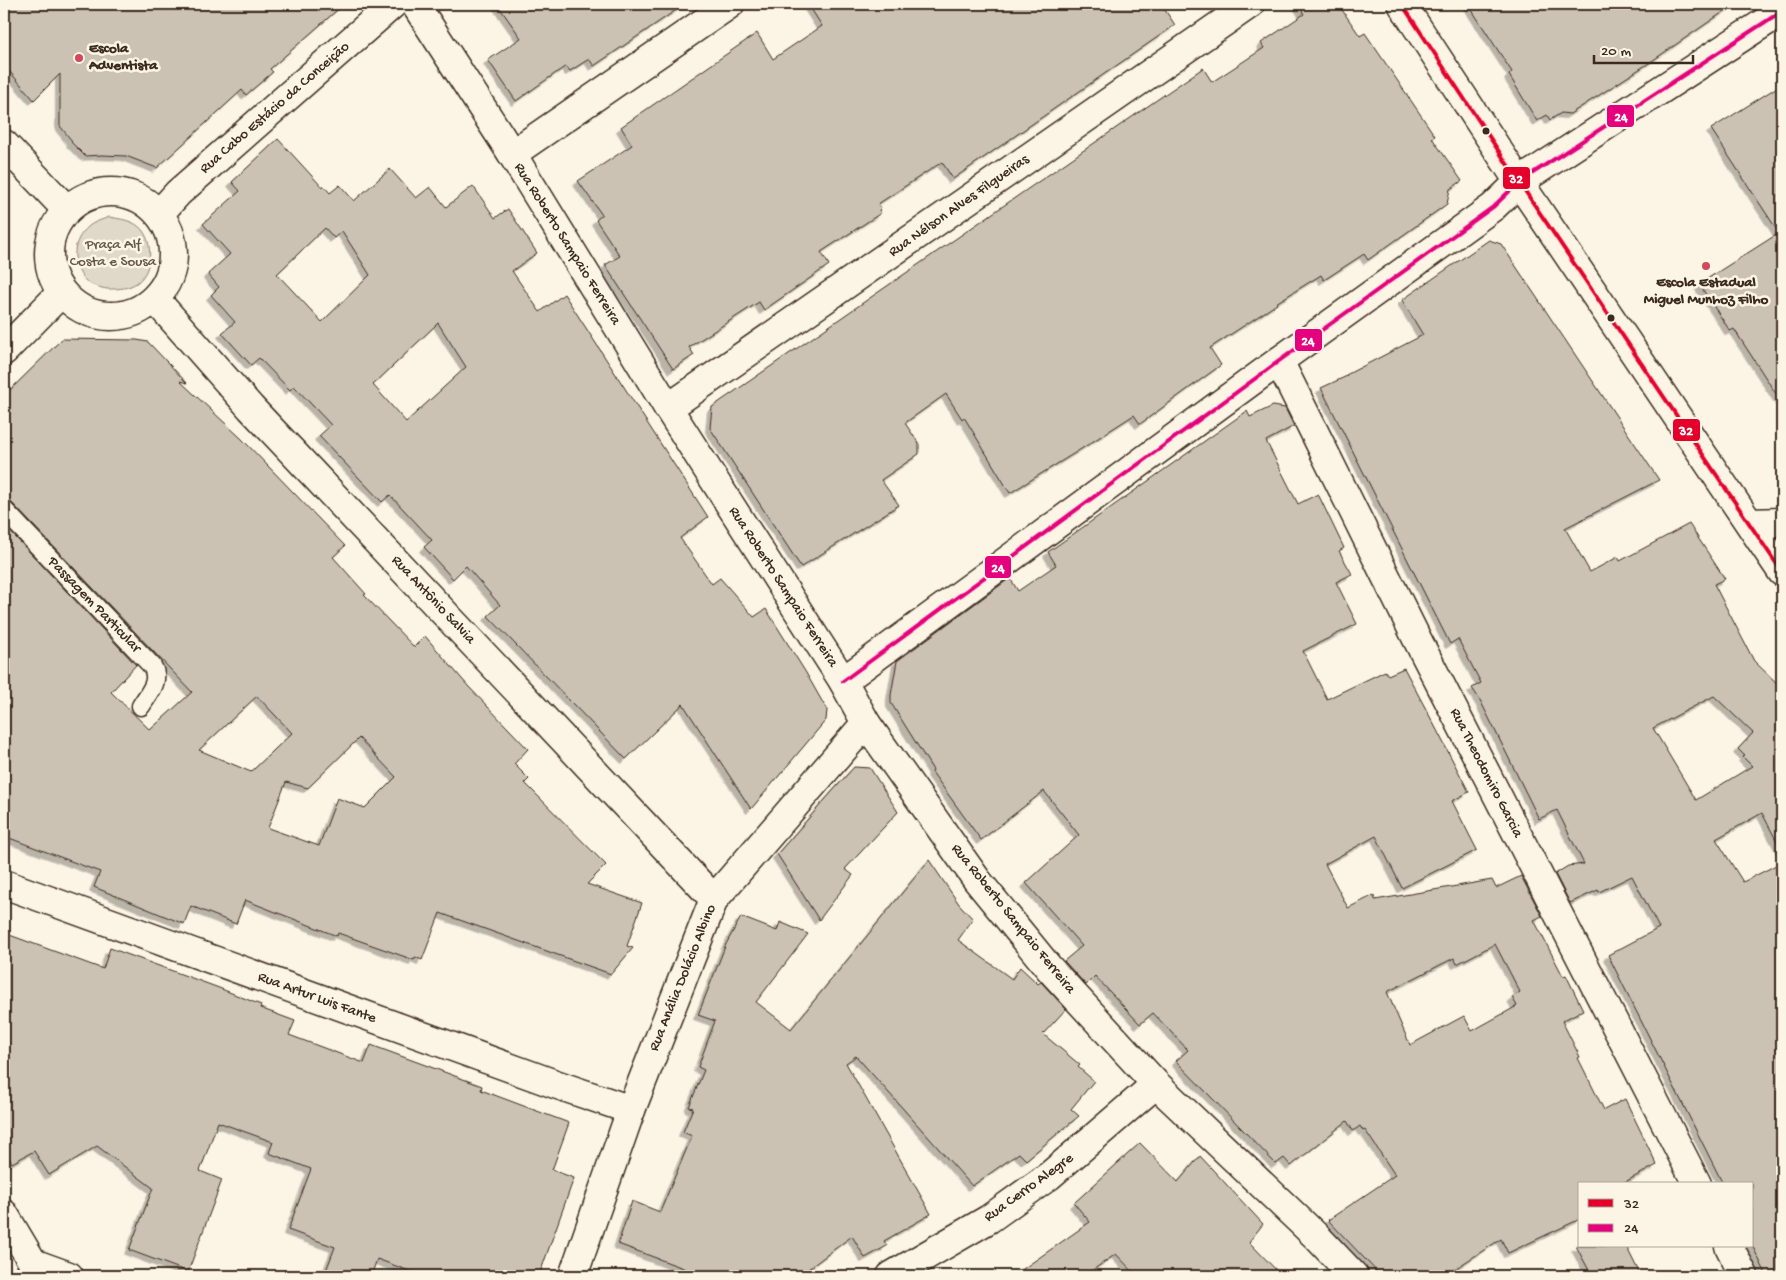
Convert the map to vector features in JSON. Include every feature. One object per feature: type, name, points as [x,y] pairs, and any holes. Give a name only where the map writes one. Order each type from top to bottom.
[{"type":"street","name":"Rua Cabo Estácio da Conceição","points":[[159,214],[178,193],[393,4]]},
{"type":"street","name":"Rua Roberto Sampaio Ferreira","points":[[415,4],[512,154],[668,408],[843,681],[866,723],[977,880],[1049,968],[1156,1084],[1318,1238],[1354,1276]]},
{"type":"street","points":[[512,154],[730,4]]},
{"type":"street","name":"Rua Nélson Alves Filgueiras","points":[[668,408],[1250,4]]},
{"type":"street","points":[[1402,4],[1519,182],[1782,572]]},
{"type":"street","points":[[843,681],[1279,361],[1493,207],[1519,182],[1782,11]]},
{"type":"street","points":[[4,144],[67,210]]},
{"type":"street","points":[[120,192],[148,203],[159,214],[167,226],[173,242],[174,257],[171,273],[165,287],[155,299],[143,308],[129,314],[114,317],[85,311],[61,293],[49,266],[48,250],[57,222],[78,201],[91,195],[120,192]]},
{"type":"street","points":[[4,351],[61,293]]},
{"type":"street","name":"Rua Antônio Salvia","points":[[155,299],[251,408],[714,899]]},
{"type":"street","name":"Rua Theodomiro Garcia","points":[[1279,361],[1416,637],[1696,1182]]},
{"type":"street","points":[[1750,523],[1782,522]]},
{"type":"street","name":"Rua Anália Dolácio Albino","points":[[574,1276],[631,1110],[714,899],[866,723]]},
{"type":"street","name":"Rua Artur Luis Fante","points":[[4,884],[631,1110]]},
{"type":"street","name":"Rua Cerro Alegre","points":[[891,1276],[989,1219],[1050,1176],[1156,1084]]},
{"type":"street","points":[[4,1214],[35,1270],[69,1276]]},
{"type":"street","points":[[1730,1248],[1744,1276]]},
{"type":"lane","name":"Passagem Particular","points":[[4,510],[152,666],[156,673],[156,681],[141,706]]},
{"type":"green space","name":"Praça Alf Costa e Sousa","points":[[109,217],[127,221],[140,227],[147,237],[150,252],[147,268],[139,281],[133,285],[117,289],[101,288],[87,282],[79,272],[75,258],[76,245],[83,233],[92,224]]},
{"type":"building","points":[[4,4],[344,4],[270,69],[273,72],[246,95],[242,90],[157,168],[126,156],[85,156],[71,142],[60,126],[60,74],[34,100],[4,65]]},
{"type":"building","points":[[497,4],[685,4],[594,66],[589,59],[570,71],[566,66],[516,101],[488,60],[521,38]]},
{"type":"building","points":[[808,4],[1161,4],[1175,25],[953,179],[942,162],[878,204],[881,208],[879,210],[881,213],[821,252],[829,265],[764,310],[759,302],[689,347],[694,355],[673,369],[605,265],[620,256],[596,220],[602,215],[578,181],[632,145],[621,127],[757,33],[773,59],[822,26]]},
{"type":"building","points":[[1298,4],[1338,4],[1360,36],[1365,33],[1435,136],[1432,138],[1462,181],[1450,189],[1447,204],[1368,260],[1364,254],[1324,280],[1321,275],[1210,348],[1221,365],[1140,424],[1134,415],[1010,493],[964,417],[962,419],[946,394],[905,423],[919,444],[919,454],[881,480],[899,505],[801,567],[710,428],[712,407],[1203,68],[1212,82],[1264,48],[1261,43],[1304,14]]},
{"type":"building","points":[[1468,4],[1735,4],[1570,114],[1561,113],[1550,120],[1547,115],[1537,121],[1509,75],[1512,72]]},
{"type":"building","points":[[1782,84],[1782,403],[1734,329],[1730,331],[1699,284],[1779,233],[1711,129]]},
{"type":"building","points":[[278,139],[322,187],[324,186],[330,193],[340,185],[354,201],[390,169],[416,198],[430,187],[446,207],[473,186],[495,218],[508,209],[537,253],[512,271],[540,312],[564,294],[708,517],[680,538],[712,584],[720,578],[754,617],[766,609],[827,710],[826,720],[751,809],[683,704],[626,759],[488,616],[500,605],[466,566],[453,579],[424,547],[432,540],[390,495],[382,502],[319,436],[331,425],[294,386],[290,390],[259,358],[251,365],[222,333],[235,322],[211,295],[219,287],[208,274],[230,254],[203,224],[240,191],[232,182]],"holes":[[[325,228],[334,238],[342,231],[370,275],[322,322],[277,274]],[[438,323],[466,367],[406,422],[373,385]]]},
{"type":"building","points":[[1489,240],[1501,244],[1659,480],[1565,528],[1590,572],[1618,557],[1620,561],[1689,524],[1725,579],[1714,584],[1754,661],[1782,688],[1782,851],[1762,813],[1716,839],[1743,882],[1782,862],[1782,1276],[1767,1276],[1753,1248],[1754,1182],[1722,1182],[1608,955],[1659,928],[1632,876],[1570,903],[1555,874],[1568,866],[1584,864],[1557,810],[1539,819],[1480,700],[1472,688],[1481,683],[1458,639],[1450,644],[1321,388],[1423,335],[1402,300]],"holes":[[[1714,696],[1753,733],[1738,749],[1752,766],[1696,800],[1653,728]]]},
{"type":"building","points":[[62,339],[137,340],[148,342],[187,383],[180,381],[242,439],[345,546],[333,557],[366,594],[364,595],[414,647],[425,636],[468,686],[528,749],[514,764],[529,779],[525,783],[606,865],[587,884],[642,903],[627,946],[633,948],[611,974],[440,913],[422,960],[415,957],[414,960],[338,933],[337,936],[245,900],[236,924],[191,906],[184,924],[94,887],[100,872],[4,836],[4,525],[136,665],[111,692],[150,730],[192,692],[12,503],[4,500],[4,396]],"holes":[[[257,696],[292,733],[251,772],[199,750]],[[359,738],[396,777],[365,808],[337,798],[319,846],[268,828],[286,782],[308,788]]]},
{"type":"building","points":[[1273,406],[1285,408],[1294,426],[1266,441],[1298,504],[1318,494],[1344,548],[1339,551],[1352,574],[1336,582],[1357,624],[1303,651],[1327,699],[1385,671],[1388,675],[1404,668],[1469,792],[1452,801],[1477,850],[1402,888],[1376,836],[1325,864],[1348,908],[1374,895],[1375,900],[1492,880],[1496,888],[1521,876],[1542,916],[1534,920],[1563,976],[1566,975],[1583,1010],[1562,1021],[1580,1057],[1578,1058],[1604,1110],[1625,1099],[1657,1165],[1625,1182],[1578,1182],[1578,1220],[1508,1253],[1501,1239],[1444,1276],[1381,1276],[1328,1220],[1395,1175],[1365,1130],[1363,1131],[1360,1126],[1353,1131],[1347,1121],[1291,1166],[1284,1158],[1276,1164],[1176,1061],[1188,1050],[1153,1013],[1140,1024],[1095,976],[1086,985],[1064,961],[1082,946],[1026,883],[1079,835],[1044,791],[981,840],[932,772],[933,770],[891,703],[897,661],[1010,578],[1018,591],[1056,565],[1048,552],[1247,411],[1250,417]],"holes":[[[1495,944],[1520,992],[1512,997],[1517,1006],[1472,1031],[1464,1016],[1410,1045],[1387,992],[1454,958],[1457,964]]]},
{"type":"building","points":[[854,767],[870,768],[898,812],[845,869],[853,875],[819,920],[777,854]]},
{"type":"building","points":[[929,860],[959,904],[973,919],[958,940],[1012,979],[1020,967],[1038,984],[1041,982],[1066,1009],[1043,1034],[1080,1065],[1078,1067],[1094,1081],[1071,1109],[1079,1116],[1026,1160],[1019,1153],[972,1186],[856,1056],[846,1063],[931,1214],[884,1241],[887,1246],[865,1258],[852,1236],[799,1276],[705,1276],[618,1244],[632,1201],[660,1212],[692,1136],[683,1132],[693,1108],[689,1107],[704,1070],[698,1067],[715,1021],[698,1015],[726,944],[741,917],[777,931],[780,922],[808,934],[756,1002],[791,1029]]},
{"type":"building","points":[[4,933],[103,969],[110,948],[219,988],[261,1005],[260,1008],[295,1021],[289,1035],[364,1063],[371,1045],[482,1086],[481,1090],[569,1123],[552,1170],[574,1178],[539,1276],[423,1276],[377,1259],[371,1276],[324,1276],[335,1247],[288,1230],[311,1169],[269,1153],[273,1142],[218,1122],[200,1171],[222,1180],[188,1272],[129,1250],[153,1188],[97,1146],[49,1175],[34,1151],[12,1163],[4,1149]]},
{"type":"building","points":[[1140,1143],[1178,1182],[1200,1156],[1263,1224],[1249,1242],[1282,1276],[1137,1276],[1116,1254],[1084,1276],[1013,1276],[1090,1222],[1074,1203]]},
{"type":"building","points":[[1576,1246],[1578,1248],[1627,1248],[1641,1276],[1592,1276]]},
{"type":"transit line","name":"32","points":[[1402,4],[1519,182],[1782,572]]},
{"type":"transit line","name":"24","points":[[843,681],[1279,361],[1493,207],[1519,182],[1782,11]]},
{"type":"place","name":"Escola Adventista","points":[[79,58]]},
{"type":"place","name":"Escola Estadual Miguel Munhoz Filho","points":[[1706,266]]}]
